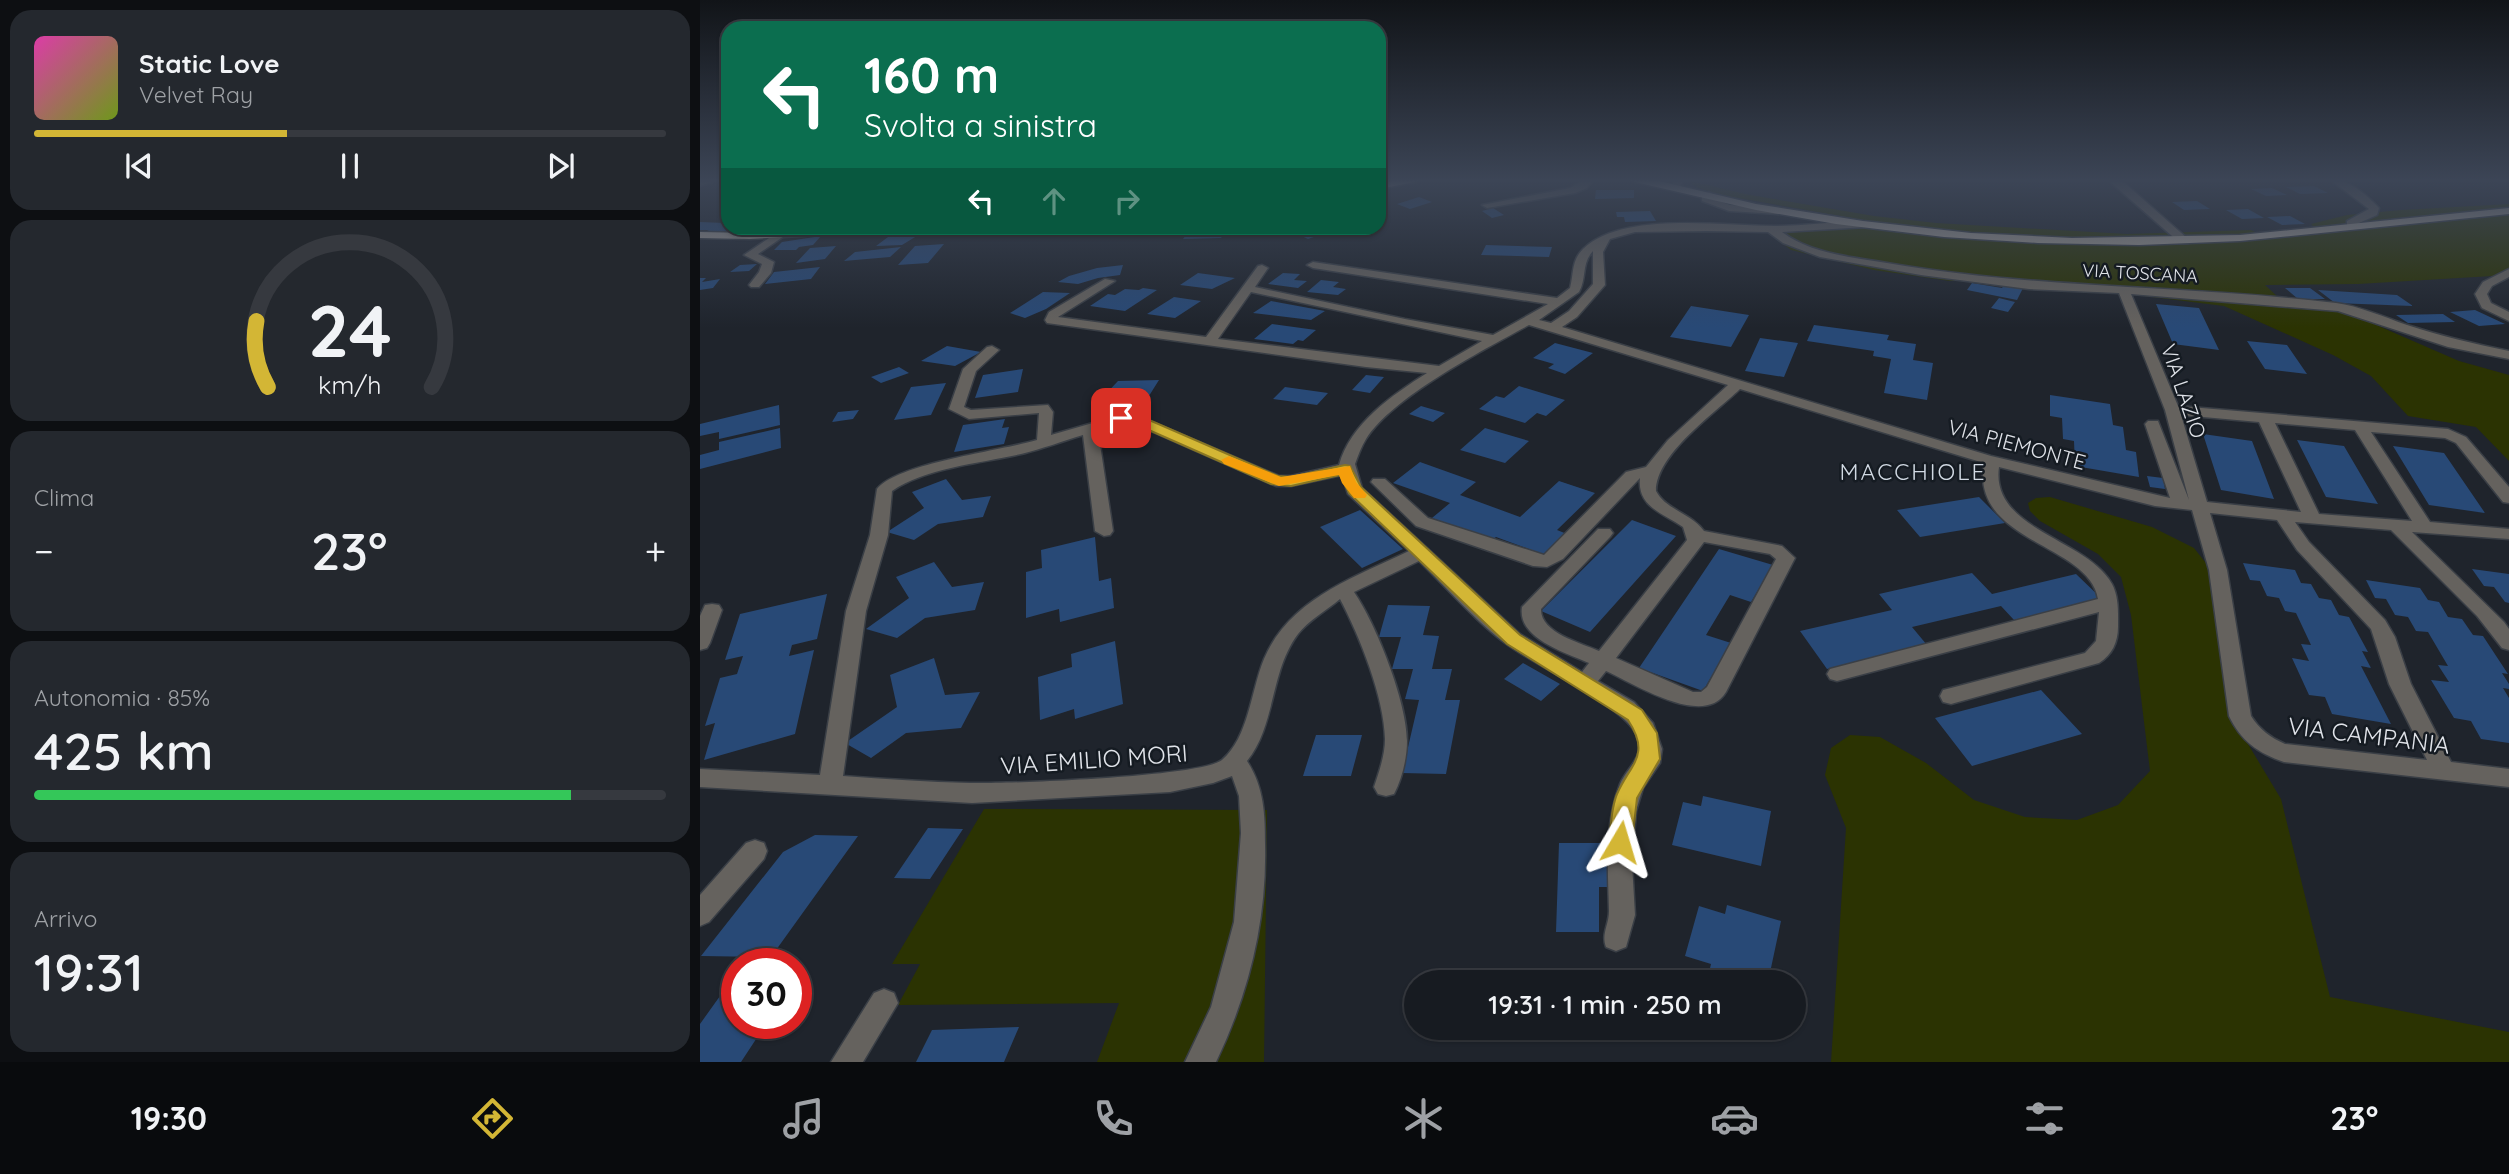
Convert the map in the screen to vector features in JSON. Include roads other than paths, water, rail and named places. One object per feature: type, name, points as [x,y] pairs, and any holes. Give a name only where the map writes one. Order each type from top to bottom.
[{"type":"main road","points":[[1911,229],[2012,239],[2184,241],[2327,229]]},
{"type":"main road","points":[[700,235],[721,235]]},
{"type":"street","points":[[1616,938],[1622,915],[1619,863],[1626,797],[1649,763],[1650,743],[1645,729],[1635,715],[1513,639],[1354,489],[1345,469],[1350,450],[1409,390],[1559,302],[1578,285],[1581,258],[1609,235],[1625,230],[1654,229]]},
{"type":"street","points":[[1767,229],[1776,229]]},
{"type":"street","name":"VIA TOSCANA","points":[[1772,229],[1780,237],[1802,248],[1873,265],[2025,285],[2200,293],[2336,306],[2453,344],[2509,355]]},
{"type":"street","points":[[2170,229],[2184,241]]},
{"type":"street","points":[[755,285],[765,273],[768,262],[750,254],[780,235]]},
{"type":"street","points":[[1552,328],[1577,310],[1599,284],[1599,247],[1609,235]]},
{"type":"street","points":[[1313,265],[1358,269],[1559,302]]},
{"type":"street","points":[[1209,342],[1262,268]]},
{"type":"street","points":[[2509,272],[2487,284],[2481,294],[2486,305],[2509,317]]},
{"type":"street","points":[[1109,281],[1053,315],[1051,320],[1439,370]]},
{"type":"street","name":"VIA LAZIO","points":[[2123,289],[2172,410],[2190,506]]},
{"type":"street","points":[[1255,290],[1352,309],[1386,319],[1496,339]]},
{"type":"street","name":"VIA PIEMONTE","points":[[1530,321],[1992,461],[2190,506],[2313,519],[2509,534]]},
{"type":"street","points":[[992,350],[970,369],[956,409],[969,415],[1043,408],[1046,412],[1043,436],[1045,442]]},
{"type":"street","points":[[1585,683],[1694,543],[1696,535],[1689,523],[1666,512],[1653,501],[1648,489],[1652,470],[1665,452],[1737,385]]},
{"type":"street","points":[[2172,410],[2359,425],[2456,436],[2509,498]]},
{"type":"street","points":[[831,786],[832,763],[856,611],[879,535],[885,489],[896,481],[919,472],[1045,442],[1121,418],[1136,419],[1276,481],[1291,481],[1345,469]]},
{"type":"street","points":[[2265,419],[2313,519]]},
{"type":"street","points":[[2154,424],[2190,506]]},
{"type":"street","points":[[2359,425],[2424,527]]},
{"type":"street","points":[[1090,427],[1104,531]]},
{"type":"street","points":[[1951,696],[2095,656],[2107,640],[2104,585],[2014,519],[1997,501],[1989,478],[1992,461]]},
{"type":"street","points":[[1379,482],[1426,524],[1541,561],[1557,555],[1634,473],[1652,470]]},
{"type":"street","name":"VIA CAMPANIA","points":[[2190,506],[2219,577],[2240,716],[2252,734],[2264,744],[2284,753],[2509,778]]},
{"type":"street","points":[[2282,516],[2304,546],[2382,631],[2400,684],[2444,771]]},
{"type":"street","points":[[2396,526],[2424,557],[2491,621],[2509,643]]},
{"type":"street","points":[[1604,533],[1535,602],[1531,611],[1538,628],[1545,634],[1685,698],[1701,700],[1713,694],[1786,558],[1776,550],[1696,535]]},
{"type":"street","points":[[1200,1062],[1234,980],[1250,918],[1254,855],[1251,793],[1244,774],[1235,762],[1249,740],[1283,640],[1302,619],[1343,589],[1420,553]]},
{"type":"street","points":[[1343,589],[1357,613],[1394,721],[1395,750],[1385,787]]},
{"type":"street","points":[[1837,674],[2107,603]]},
{"type":"street","points":[[700,643],[712,610]]},
{"type":"street","name":"VIA EMILIO MORI","points":[[700,778],[960,793],[1088,789],[1187,780],[1222,771],[1235,762]]},
{"type":"street","points":[[700,914],[755,851]]},
{"type":"street","points":[[846,1062],[884,1003]]},
{"type":"district","name":"MACCHIOLE","points":[[1913,471]]}]
